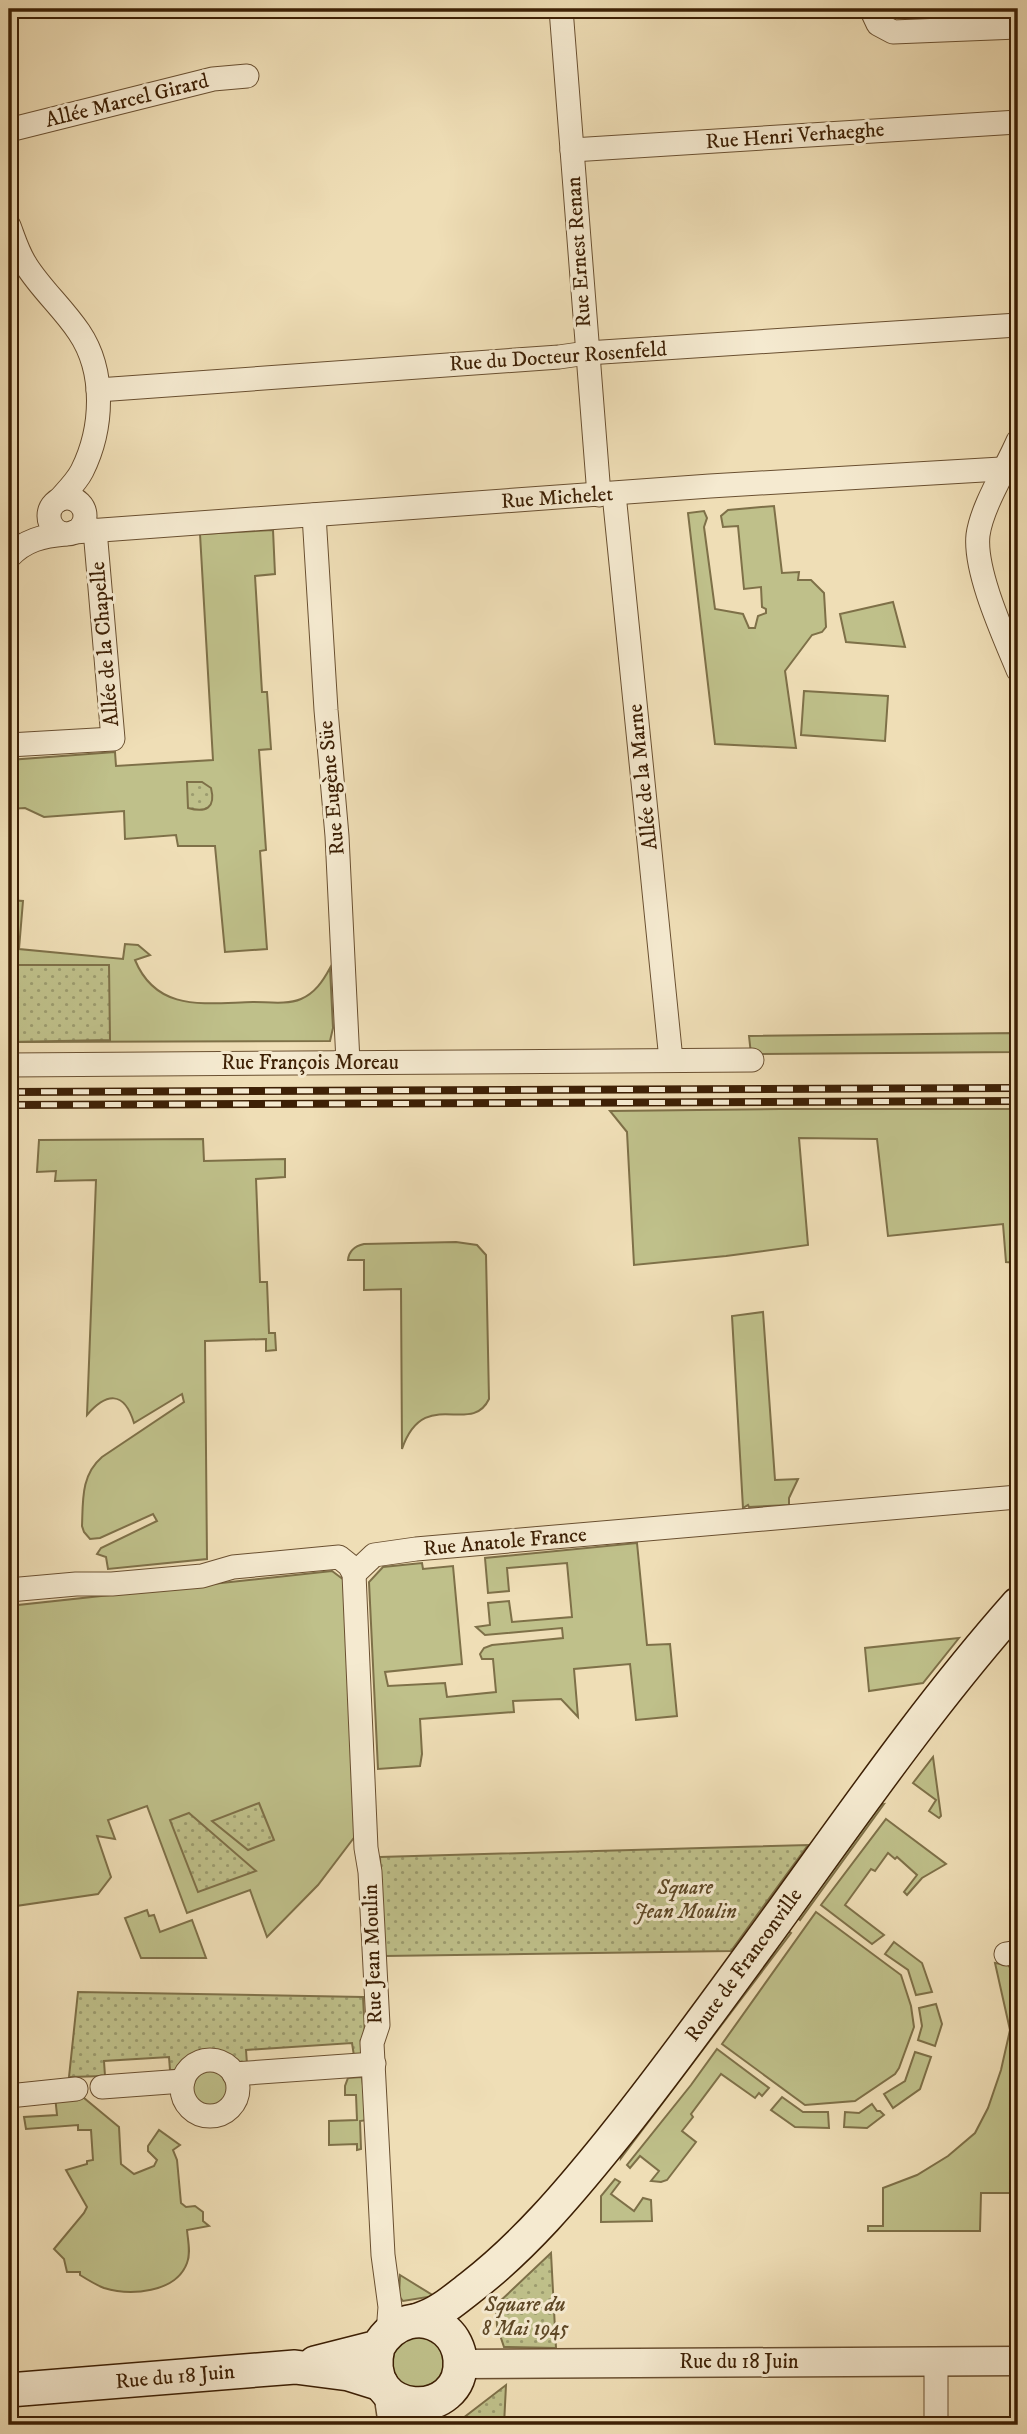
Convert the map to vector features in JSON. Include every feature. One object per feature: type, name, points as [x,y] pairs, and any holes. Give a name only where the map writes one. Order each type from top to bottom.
[{"type":"main road","name":"Route de Franconville","points":[[982,1644],[1018,1584]]},
{"type":"main road","name":"Route de Franconville","points":[[457,2352],[455,2324],[460,2308],[490,2273],[555,2207],[644,2100],[982,1644],[1018,1604]]},
{"type":"main road","name":"Route de Franconville","points":[[418,2320],[442,2309],[490,2273]]},
{"type":"main road","points":[[295,2367],[383,2340],[402,2324],[418,2320],[439,2326],[457,2352],[459,2373],[447,2394],[424,2414],[384,2388],[376,2366],[383,2340]]},
{"type":"main road","name":"Rue du 18 Juin","points":[[9,2390],[295,2367],[349,2374],[384,2388]]},
{"type":"street","name":"Rue Ernest Renan","points":[[561,9],[587,353],[607,494]]},
{"type":"street","points":[[874,17],[893,32],[1018,27]]},
{"type":"street","name":"Allée Marcel Girard","points":[[9,130],[213,79],[247,76]]},
{"type":"street","name":"Rue Henri Verhaeghe","points":[[572,150],[1018,122]]},
{"type":"street","points":[[9,226],[26,266],[82,335],[90,353],[98,390],[96,431],[82,473],[73,521]]},
{"type":"street","name":"Rue du Docteur Rosenfeld","points":[[98,390],[587,353],[1018,325]]},
{"type":"street","points":[[1018,441],[1012,468],[996,487],[978,534],[978,554],[994,610],[1018,670]]},
{"type":"street","name":"Rue Michelet","points":[[10,544],[26,543],[73,521],[314,515],[1012,468]]},
{"type":"street","name":"Allée de la Marne","points":[[607,494],[671,1060]]},
{"type":"street","name":"Rue Eugène Süe","points":[[314,515],[337,836],[348,1062]]},
{"type":"street","name":"Allée de la Chapelle","points":[[9,746],[113,739],[73,521]]},
{"type":"street","points":[[671,1060],[752,1060]]},
{"type":"street","name":"Rue François Moreau","points":[[9,1065],[671,1060]]},
{"type":"street","name":"Rue Anatole France","points":[[354,1574],[374,1555],[416,1549],[1018,1497]]},
{"type":"street","points":[[9,1590],[202,1576],[233,1567],[339,1557],[349,1565],[354,1574]]},
{"type":"street","name":"Rue Jean Moulin","points":[[354,1574],[366,1848],[370,1872],[378,2025],[372,2043],[383,2255],[390,2307],[383,2340]]},
{"type":"street","points":[[208,2061],[223,2064],[234,2074],[238,2090],[232,2105],[226,2111],[204,2116],[191,2109],[183,2096],[183,2081],[192,2067],[208,2061]]},
{"type":"street","points":[[234,2074],[374,2064]]},
{"type":"street","points":[[102,2087],[183,2081]]},
{"type":"street","points":[[9,2096],[76,2089]]},
{"type":"street","name":"Rue du 18 Juin","points":[[457,2352],[1018,2361]]},
{"type":"street","points":[[936,2361],[936,2425]]},
{"type":"street","points":[[384,2388],[393,2425]]},
{"type":"green space","points":[[774,506],[782,573],[799,572],[798,580],[811,580],[824,593],[826,627],[822,632],[812,635],[785,671],[796,748],[715,744],[688,513],[704,511],[707,518],[704,527],[715,609],[743,614],[749,628],[755,628],[758,616],[766,613],[766,609],[762,607],[761,587],[744,589],[738,526],[723,527],[721,516],[728,510]]},
{"type":"green space","points":[[273,530],[275,574],[255,576],[262,692],[267,692],[271,749],[259,750],[266,850],[260,851],[267,949],[225,952],[215,846],[178,846],[176,835],[125,839],[124,811],[44,817],[25,808],[9,809],[9,760],[115,752],[116,766],[213,760],[200,534]]},
{"type":"green space","points":[[893,602],[905,647],[846,642],[840,614]]},
{"type":"green space","points":[[804,691],[888,696],[885,741],[801,735]]},
{"type":"green space","points":[[187,782],[202,782],[211,788],[212,800],[208,807],[200,810],[188,808]]},
{"type":"green space","points":[[9,900],[23,901],[19,949],[123,959],[125,944],[138,945],[150,955],[135,960],[144,977],[156,989],[185,1001],[296,1001],[314,990],[330,968],[333,1028],[330,1041],[9,1042]]},
{"type":"green space","points":[[9,965],[109,965],[110,1040],[9,1042]]},
{"type":"green space","points":[[1018,1033],[1018,1052],[751,1054],[749,1036]]},
{"type":"green space","points":[[1018,1109],[1018,1263],[1006,1262],[1003,1224],[888,1236],[877,1139],[799,1138],[808,1245],[634,1265],[627,1132],[610,1111]]},
{"type":"green space","points":[[203,1139],[204,1161],[285,1159],[285,1177],[256,1179],[260,1282],[267,1282],[269,1333],[275,1333],[276,1350],[266,1351],[266,1339],[205,1341],[207,1559],[108,1569],[106,1557],[97,1554],[101,1548],[157,1521],[153,1514],[100,1538],[90,1539],[82,1526],[84,1488],[90,1472],[102,1457],[184,1402],[182,1394],[134,1423],[125,1405],[114,1398],[101,1402],[87,1415],[96,1180],[55,1181],[56,1171],[37,1172],[39,1140]]},
{"type":"green space","points":[[456,1242],[477,1245],[486,1255],[489,1399],[481,1409],[471,1414],[434,1415],[422,1420],[411,1430],[402,1449],[401,1289],[364,1290],[364,1260],[348,1260],[353,1249],[364,1244]]},
{"type":"green space","points":[[763,1312],[775,1480],[798,1479],[789,1498],[789,1505],[748,1505],[743,1508],[732,1316]]},
{"type":"green space","points":[[637,1543],[647,1645],[670,1644],[677,1716],[636,1720],[630,1664],[574,1669],[578,1717],[561,1699],[513,1701],[514,1712],[420,1719],[420,1766],[378,1769],[369,1582],[383,1567],[422,1563],[423,1569],[453,1566],[462,1664],[385,1672],[388,1686],[445,1683],[447,1697],[496,1692],[493,1659],[482,1659],[480,1654],[484,1648],[563,1638],[562,1628],[485,1635],[476,1627],[490,1625],[488,1603],[509,1601],[512,1622],[572,1617],[567,1563],[507,1568],[509,1591],[488,1593],[485,1558]]},
{"type":"green space","points":[[332,1571],[344,1580],[356,1835],[318,1885],[267,1937],[250,1890],[187,1913],[147,1806],[108,1820],[115,1839],[97,1836],[111,1877],[98,1894],[9,1907],[9,1606]]},
{"type":"green space","points":[[959,1638],[923,1683],[869,1691],[865,1648]]},
{"type":"green space","points":[[933,1757],[941,1816],[939,1818],[929,1811],[936,1800],[913,1783]]},
{"type":"green space","points":[[259,1803],[274,1840],[248,1850],[212,1821]]},
{"type":"green space","points":[[884,1804],[800,1920],[795,1916],[877,1805]]},
{"type":"green space","points":[[189,1813],[256,1871],[198,1892],[170,1820]]},
{"type":"green space","points":[[886,1819],[946,1864],[922,1878],[907,1895],[904,1892],[917,1875],[897,1857],[895,1859],[888,1853],[875,1871],[871,1869],[845,1905],[884,1935],[872,1944],[821,1905]]},
{"type":"green space","name":"Square Jean Moulin","points":[[808,1845],[731,1951],[384,1956],[380,1857]]},
{"type":"green space","points":[[147,1910],[149,1916],[154,1915],[160,1932],[192,1920],[206,1958],[141,1958],[125,1918]]},
{"type":"green space","points":[[816,1912],[901,1975],[911,2006],[914,2027],[895,2074],[855,2101],[805,2105],[722,2044]]},
{"type":"green space","points":[[785,1929],[791,1933],[621,2158],[622,2148]]},
{"type":"green space","points":[[894,1942],[922,1963],[932,1992],[916,1995],[908,1970],[885,1954]]},
{"type":"green space","points":[[995,1963],[1008,1965],[1018,1977],[1013,2193],[981,2193],[980,2231],[868,2231],[868,2226],[883,2226],[883,2188],[917,2175],[948,2156],[975,2133],[988,2108],[1001,2070],[1010,2030]]},
{"type":"green space","points":[[78,1992],[363,1997],[366,2055],[354,2056],[352,2043],[246,2050],[247,2064],[234,2065],[214,2055],[193,2059],[182,2070],[170,2070],[169,2057],[104,2061],[105,2076],[69,2077]]},
{"type":"green space","points":[[936,2004],[942,2024],[935,2046],[918,2040],[922,2026],[919,2008]]},
{"type":"green space","points":[[717,2049],[769,2088],[762,2096],[759,2093],[755,2098],[721,2074],[691,2114],[693,2117],[682,2131],[696,2142],[667,2180],[651,2181],[659,2171],[640,2156],[630,2168],[627,2165]]},
{"type":"green space","points":[[915,2052],[931,2057],[920,2089],[893,2108],[884,2094],[905,2081]]},
{"type":"green space","points":[[210,2068],[224,2073],[229,2087],[224,2101],[210,2106],[196,2101],[191,2087],[196,2073]]},
{"type":"green space","points":[[362,2077],[367,2120],[360,2121],[361,2149],[357,2150],[357,2144],[329,2145],[329,2121],[357,2120],[356,2095],[345,2095],[345,2086],[348,2078]]},
{"type":"green space","points":[[78,2093],[119,2127],[121,2164],[134,2174],[154,2166],[157,2160],[148,2151],[148,2146],[159,2130],[180,2145],[173,2150],[177,2160],[181,2203],[186,2207],[195,2206],[203,2212],[203,2221],[209,2226],[187,2230],[187,2263],[173,2281],[163,2286],[139,2292],[104,2288],[80,2275],[80,2272],[67,2272],[64,2259],[54,2249],[87,2207],[66,2170],[93,2160],[91,2130],[78,2130],[78,2125],[26,2129],[24,2117],[57,2115],[55,2096]]},
{"type":"green space","points":[[782,2097],[803,2112],[828,2112],[829,2128],[795,2127],[771,2110]]},
{"type":"green space","points":[[872,2104],[884,2115],[867,2128],[844,2127],[845,2112],[859,2113]]},
{"type":"green space","points":[[615,2179],[620,2182],[611,2194],[634,2211],[643,2198],[651,2200],[652,2221],[601,2222],[601,2196]]},
{"type":"green space","name":"Square du 8 Mai 1945","points":[[551,2253],[556,2348],[504,2347],[497,2326],[496,2305]]},
{"type":"green space","points":[[400,2275],[434,2296],[403,2301],[399,2296]]},
{"type":"green space","points":[[422,2334],[428,2335],[445,2352],[442,2379],[413,2392],[391,2375],[395,2345]]},
{"type":"green space","points":[[506,2385],[504,2425],[454,2425]]},
{"type":"railway","points":[[9,1092],[1018,1088]]},
{"type":"railway","points":[[9,1105],[1018,1101]]}]
